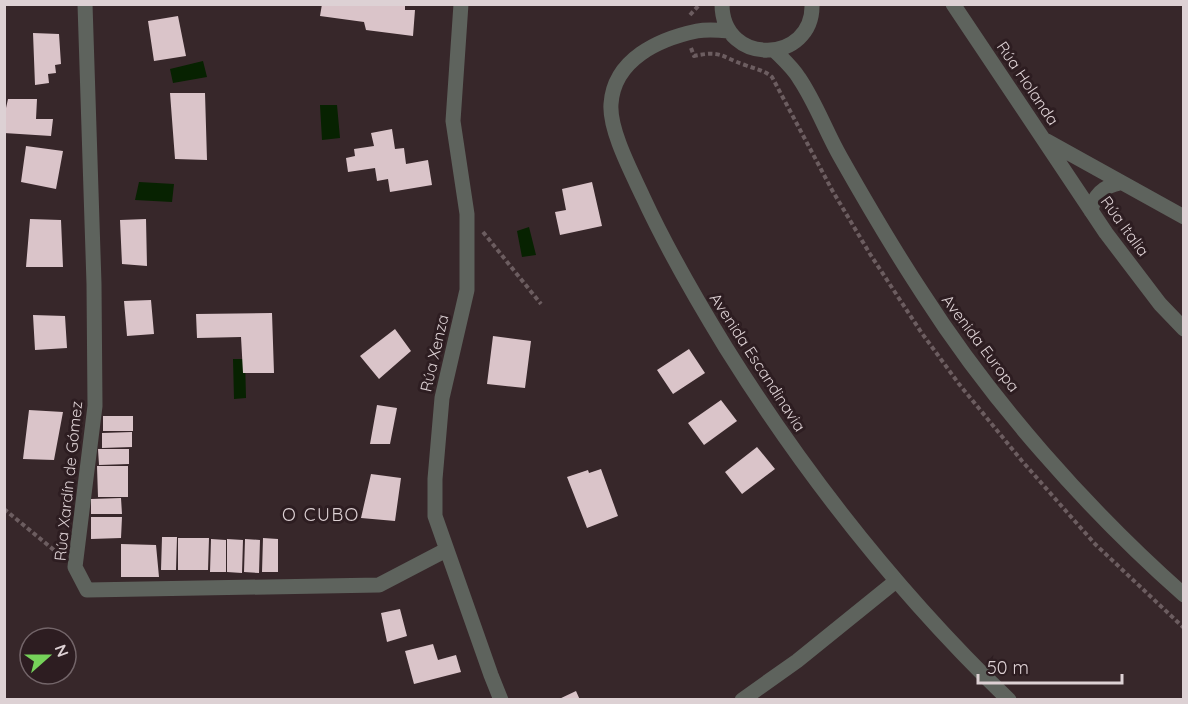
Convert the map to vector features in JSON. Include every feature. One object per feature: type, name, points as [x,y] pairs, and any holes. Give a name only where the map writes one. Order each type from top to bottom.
[{"type":"street","name":"Rúa Xardín de Gómez","points":[[85,4],[94,284],[95,406],[75,567],[87,590],[379,585],[446,550]]},
{"type":"street","name":"Rúa Xenza","points":[[461,4],[453,120],[467,214],[467,290],[442,398],[435,478],[435,516],[501,699]]},
{"type":"street","points":[[722,8],[729,31],[736,39],[754,50],[775,51],[796,40],[805,32],[810,21],[812,4]]},
{"type":"street","name":"Rúa Holanda","points":[[953,4],[1044,140],[1184,217]]},
{"type":"street","name":"Avenida Escandinavia","points":[[699,31],[722,8]]},
{"type":"street","name":"Avenida Escandinavia","points":[[729,31],[699,31],[652,46],[629,63],[618,76],[612,93],[611,106],[613,123],[627,162],[658,228],[696,297],[777,428],[831,501],[896,581],[1009,699]]},
{"type":"street","name":"Avenida Europa","points":[[796,40],[798,76]]},
{"type":"street","name":"Avenida Europa","points":[[775,51],[798,76],[839,156],[869,207],[923,296],[973,367],[1089,504],[1151,567],[1184,595]]},
{"type":"street","name":"Rúa Italia","points":[[1044,140],[1091,211],[1160,304],[1184,329]]},
{"type":"street","points":[[1091,211],[1092,202],[1104,188],[1120,183]]},
{"type":"street","points":[[742,699],[797,661],[896,581]]},
{"type":"path","points":[[467,214],[501,252],[541,304]]},
{"type":"path","points":[[4,509],[75,567]]},
{"type":"shaded area","points":[[203,61],[207,77],[173,83],[170,69]]},
{"type":"shaded area","points":[[320,105],[337,105],[340,138],[322,140]]},
{"type":"shaded area","points":[[139,182],[174,184],[172,202],[135,200]]},
{"type":"shaded area","points":[[529,227],[536,255],[522,257],[517,231]]},
{"type":"shaded area","points":[[233,359],[245,359],[246,398],[234,399]]},
{"type":"building","points":[[322,4],[405,5],[405,10],[415,10],[413,36],[366,30],[364,22],[320,16]]},
{"type":"building","points":[[178,16],[186,56],[154,61],[148,21]]},
{"type":"building","points":[[33,33],[59,34],[61,64],[55,65],[56,73],[48,74],[49,83],[35,85]]},
{"type":"building","points":[[170,93],[205,93],[207,160],[175,159]]},
{"type":"building","points":[[8,99],[37,99],[36,119],[53,119],[51,136],[4,133],[4,117]]},
{"type":"building","points":[[392,129],[395,149],[404,148],[406,164],[428,160],[432,185],[390,192],[388,179],[377,181],[375,168],[348,172],[346,158],[355,156],[354,149],[374,146],[371,133]]},
{"type":"building","points":[[26,146],[63,151],[56,189],[21,182]]},
{"type":"building","points":[[592,182],[602,226],[560,235],[555,212],[566,210],[562,189]]},
{"type":"building","points":[[30,219],[61,220],[63,267],[26,267]]},
{"type":"building","points":[[146,219],[147,266],[122,264],[120,220]]},
{"type":"building","points":[[151,300],[154,334],[127,336],[124,301]]},
{"type":"building","points":[[272,313],[274,373],[243,373],[241,337],[197,338],[196,314]]},
{"type":"building","points":[[33,315],[65,316],[67,348],[35,350]]},
{"type":"building","points":[[395,329],[411,351],[379,379],[360,356]]},
{"type":"building","points":[[493,336],[531,341],[525,388],[487,384]]},
{"type":"building","points":[[689,349],[705,373],[673,394],[657,370]]},
{"type":"building","points":[[721,400],[737,421],[704,445],[688,423]]},
{"type":"building","points":[[377,405],[397,408],[390,444],[370,444]]},
{"type":"building","points":[[29,410],[63,412],[54,460],[23,459]]},
{"type":"building","points":[[103,416],[133,416],[133,431],[103,431]]},
{"type":"building","points":[[132,432],[132,447],[102,448],[102,433]]},
{"type":"building","points":[[757,447],[775,469],[742,494],[725,472]]},
{"type":"building","points":[[98,449],[129,449],[129,464],[99,465]]},
{"type":"building","points":[[97,466],[128,466],[128,497],[98,497]]},
{"type":"building","points":[[601,469],[618,516],[587,528],[567,477],[588,470],[589,473]]},
{"type":"building","points":[[371,474],[401,478],[395,521],[361,518]]},
{"type":"building","points":[[121,498],[122,514],[91,514],[91,499]]},
{"type":"building","points":[[91,517],[122,517],[121,538],[91,539]]},
{"type":"building","points":[[162,537],[177,537],[176,570],[161,570]]},
{"type":"building","points":[[178,538],[209,538],[208,570],[178,570]]},
{"type":"building","points":[[263,538],[278,539],[278,572],[262,572]]},
{"type":"building","points":[[211,539],[226,540],[226,572],[210,572]]},
{"type":"building","points":[[227,539],[243,540],[242,573],[227,572]]},
{"type":"building","points":[[245,539],[260,540],[259,573],[244,572]]},
{"type":"building","points":[[121,544],[156,545],[159,577],[121,577]]},
{"type":"building","points":[[400,609],[407,636],[387,642],[381,613]]},
{"type":"building","points":[[433,644],[438,660],[456,655],[461,672],[414,684],[405,651]]},
{"type":"building","points":[[576,691],[580,700],[557,700]]},
{"type":"district","name":"O CUBO","points":[[321,515]]}]
